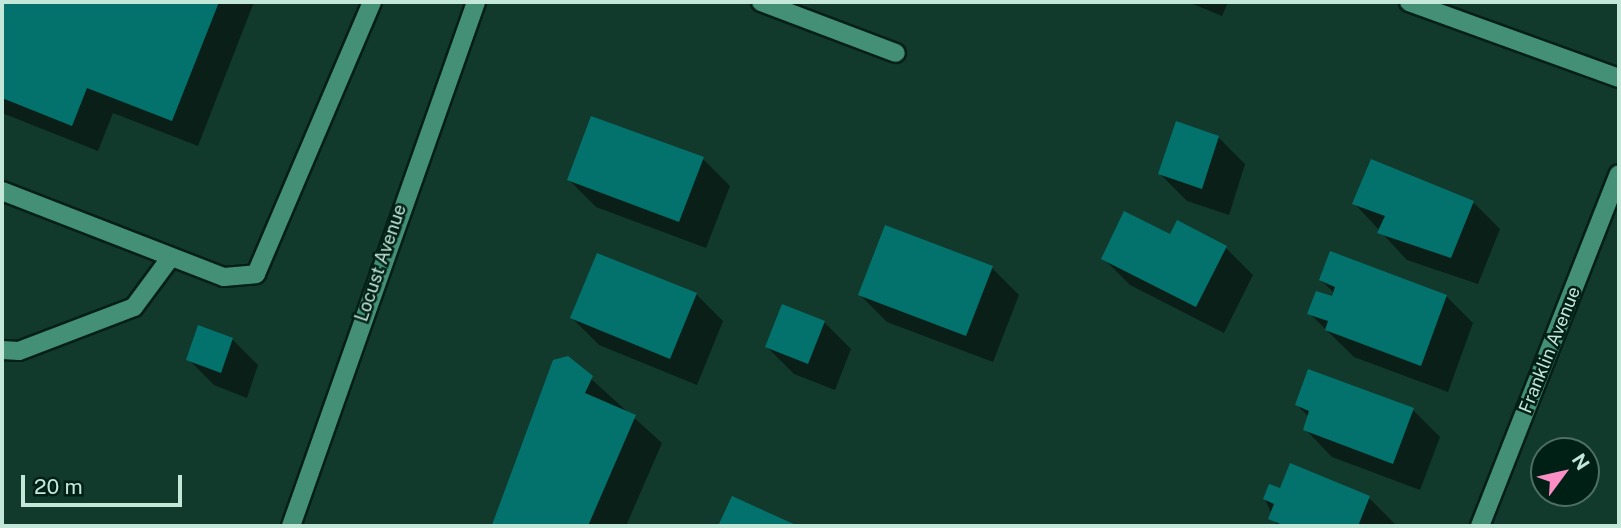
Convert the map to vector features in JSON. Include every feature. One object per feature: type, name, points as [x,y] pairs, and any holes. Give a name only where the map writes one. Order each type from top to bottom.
[{"type":"street","points":[[2,191],[223,277],[256,274],[372,2]]},
{"type":"street","name":"Locust Avenue","points":[[291,526],[476,2]]},
{"type":"street","points":[[761,2],[896,53]]},
{"type":"street","points":[[1409,2],[1619,78]]},
{"type":"street","name":"Franklin Avenue","points":[[1480,526],[1619,174]]},
{"type":"street","points":[[2,350],[19,351],[134,307],[171,257]]},
{"type":"building","points":[[2,2],[219,2],[172,121],[87,88],[72,126],[2,98]]},
{"type":"building","points":[[591,116],[704,157],[679,222],[567,180]]},
{"type":"building","points":[[1176,121],[1219,136],[1202,189],[1158,174]]},
{"type":"building","points":[[1371,159],[1474,201],[1451,258],[1377,233],[1385,216],[1352,204]]},
{"type":"building","points":[[1124,211],[1170,234],[1177,220],[1227,246],[1196,307],[1101,259]]},
{"type":"building","points":[[885,225],[993,266],[966,336],[858,295]]},
{"type":"building","points":[[1330,251],[1447,295],[1421,366],[1325,330],[1328,321],[1307,314],[1316,291],[1332,296],[1335,287],[1319,280]]},
{"type":"building","points":[[597,253],[697,293],[670,359],[570,318]]},
{"type":"building","points":[[782,304],[825,321],[808,364],[765,347]]},
{"type":"building","points":[[198,325],[233,338],[221,373],[186,360]]},
{"type":"building","points":[[568,356],[593,376],[585,393],[636,415],[588,526],[492,525],[553,360]]},
{"type":"building","points":[[1308,369],[1414,408],[1393,464],[1303,430],[1309,411],[1295,405]]},
{"type":"building","points":[[1290,463],[1370,496],[1358,526],[1285,526],[1268,519],[1274,504],[1263,499],[1269,484],[1280,488]]},
{"type":"building","points":[[732,496],[798,526],[718,526]]}]
